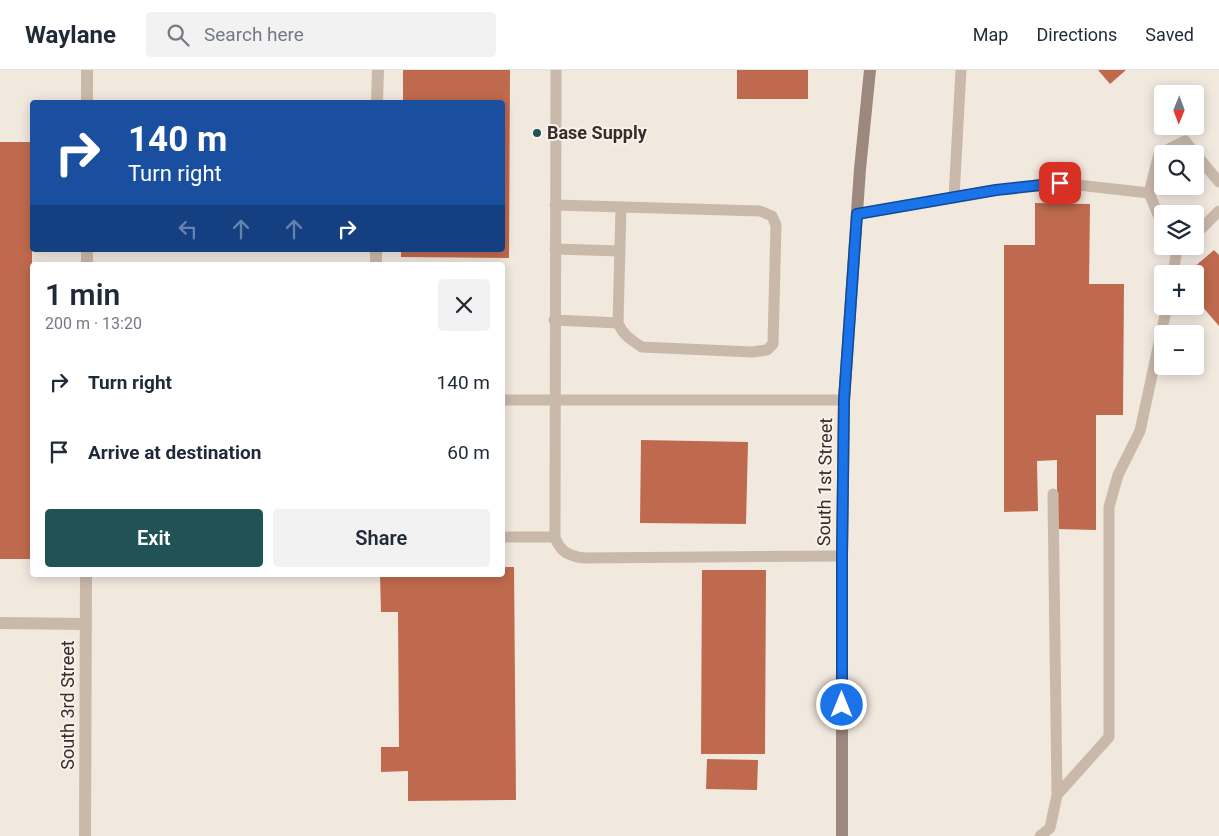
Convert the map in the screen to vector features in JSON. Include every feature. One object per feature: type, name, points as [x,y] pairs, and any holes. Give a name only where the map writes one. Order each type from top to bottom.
[{"type":"street","points":[[87,70],[87,100]]},
{"type":"street","points":[[377,100],[378,70]]},
{"type":"street","name":"South 1st Street","points":[[842,836],[844,400],[857,214],[870,70]]},
{"type":"street","name":"South 3rd Street","points":[[85,836],[86,577]]},
{"type":"street","points":[[0,623],[86,624]]},
{"type":"lane","points":[[556,70],[554,400],[555,537],[558,546],[564,552],[584,558],[842,556]]},
{"type":"lane","points":[[954,197],[961,70]]},
{"type":"lane","points":[[1154,205],[1149,193],[1159,154],[1185,141],[1219,182]]},
{"type":"lane","points":[[857,214],[996,190],[1060,183],[1149,193]]},
{"type":"lane","points":[[555,205],[760,211],[772,216],[776,225],[773,344],[767,350],[752,352],[642,347],[622,332],[618,323],[622,207]]},
{"type":"lane","points":[[1204,227],[1219,211]]},
{"type":"lane","points":[[555,249],[620,251]]},
{"type":"lane","points":[[1057,794],[1108,737],[1109,507],[1118,475],[1140,431],[1165,315]]},
{"type":"lane","points":[[554,320],[618,323]]},
{"type":"lane","points":[[505,400],[844,400]]},
{"type":"lane","points":[[1040,836],[1050,828],[1057,794],[1053,494]]},
{"type":"lane","points":[[505,537],[555,537]]},
{"type":"building","points":[[403,70],[510,70],[509,258],[401,257],[401,252],[505,252],[505,100],[403,100]]},
{"type":"building","points":[[737,70],[808,70],[808,99],[737,99]]},
{"type":"building","points":[[1098,70],[1126,70],[1110,84]]},
{"type":"building","points":[[0,142],[30,142],[30,252],[32,252],[32,262],[30,262],[30,559],[0,559]]},
{"type":"building","points":[[1035,203],[1090,204],[1089,284],[1124,284],[1123,415],[1096,415],[1096,530],[1057,529],[1057,460],[1037,461],[1038,511],[1004,512],[1004,245],[1035,245]]},
{"type":"building","points":[[1214,250],[1219,255],[1219,326],[1204,308],[1204,265],[1196,265]]},
{"type":"building","points":[[641,440],[748,442],[746,524],[640,523]]},
{"type":"building","points":[[505,567],[514,567],[516,800],[408,801],[408,771],[381,772],[381,747],[399,747],[398,612],[381,612],[380,577],[505,577]]},
{"type":"building","points":[[702,570],[766,570],[765,754],[701,754]]},
{"type":"building","points":[[707,759],[758,760],[757,790],[706,789]]},
{"type":"place","name":"Base Supply","points":[[537,133]]},
{"type":"route","points":[[842,705],[844,400],[857,214],[996,190],[1060,183]]}]
